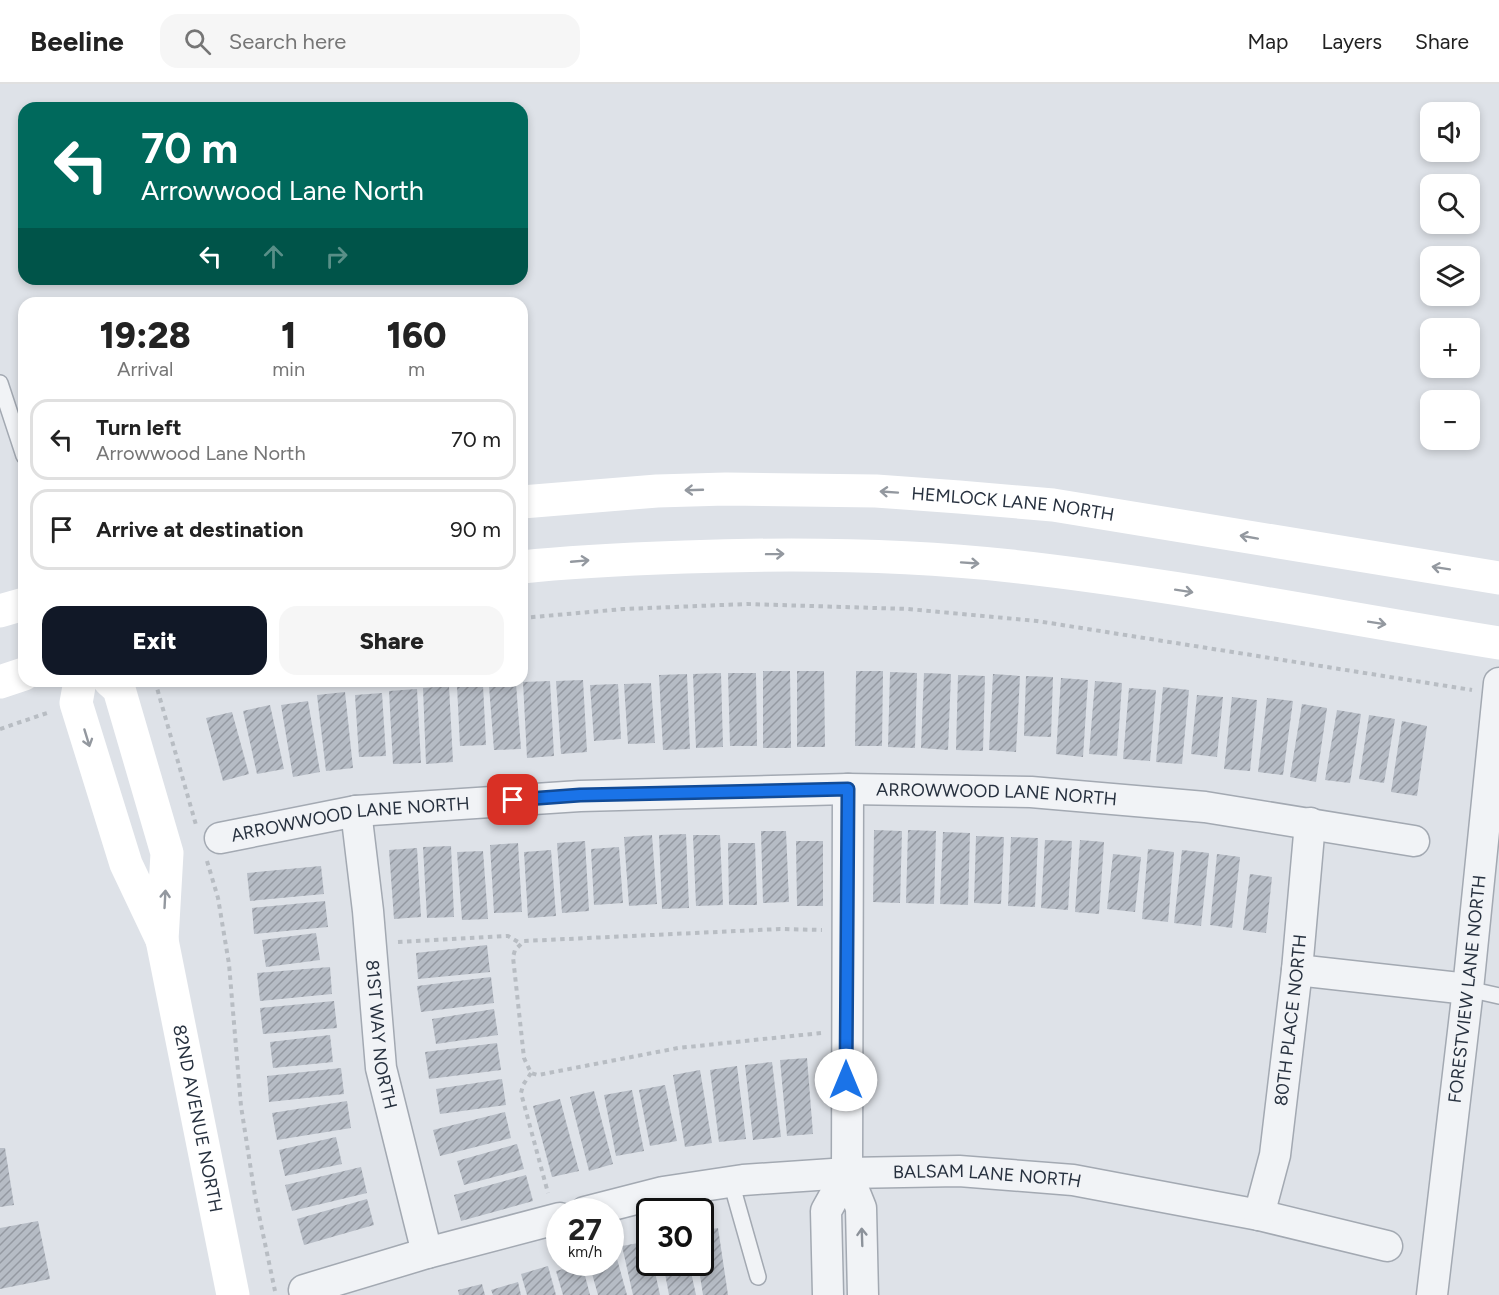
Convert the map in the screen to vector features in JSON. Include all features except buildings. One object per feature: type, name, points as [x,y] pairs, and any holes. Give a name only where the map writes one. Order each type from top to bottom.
[{"type":"main road","name":"HEMLOCK LANE NORTH","points":[[528,502],[657,491],[726,489],[876,491],[959,497],[1064,507],[1499,578]]},
{"type":"main road","points":[[528,566],[603,560],[807,554],[1008,566],[1126,581],[1499,643]]},
{"type":"main road","points":[[0,612],[18,606]]},
{"type":"main road","points":[[0,682],[18,676]]},
{"type":"main road","name":"82ND AVENUE NORTH","points":[[79,687],[76,703],[126,864],[162,940],[233,1295]]},
{"type":"main road","name":"82ND AVENUE NORTH","points":[[117,687],[167,853],[162,940]]},
{"type":"street","name":"FORESTVIEW LANE NORTH","points":[[1432,1295],[1468,989],[1485,686]]},
{"type":"street","name":"ARROWWOOD LANE NORTH","points":[[208,842],[356,811],[580,795],[848,789],[1031,792],[1205,807],[1414,841]]},
{"type":"street","points":[[848,789],[847,1173],[861,1208],[863,1295]]},
{"type":"street","name":"81ST WAY NORTH","points":[[356,811],[381,1068],[427,1253]]},
{"type":"street","name":"80TH PLACE NORTH","points":[[1259,1215],[1275,1155],[1297,970],[1310,823]]},
{"type":"street","points":[[1297,970],[1468,989]]},
{"type":"street","name":"BALSAM LANE NORTH","points":[[624,1202],[663,1192],[731,1182],[847,1173],[959,1171],[1073,1180],[1259,1215],[1387,1246]]},
{"type":"street","points":[[828,1295],[826,1210],[847,1173]]},
{"type":"street","points":[[290,1293],[427,1253],[546,1222]]},
{"type":"lane","points":[[2,389],[18,438]]},
{"type":"lane","points":[[1468,989],[1499,996]]},
{"type":"lane","points":[[731,1182],[758,1277]]},
{"type":"path","points":[[528,617],[624,609],[747,604],[864,607],[973,614],[1037,621],[1485,686]]},
{"type":"path","points":[[157,687],[208,842],[229,964],[241,1106],[255,1196],[290,1293]]},
{"type":"path","points":[[0,729],[54,711]]},
{"type":"path","points":[[531,1073],[524,1058],[513,957],[515,950],[524,942],[780,929],[847,931]]},
{"type":"path","points":[[370,945],[508,936],[520,944]]},
{"type":"path","points":[[531,1073],[544,1075],[641,1054],[709,1044],[826,1032],[846,1033]]},
{"type":"path","points":[[531,1073],[524,1084],[521,1093],[522,1100],[551,1198]]},
{"type":"route","points":[[513,800],[580,795],[848,789],[846,1080]]}]
